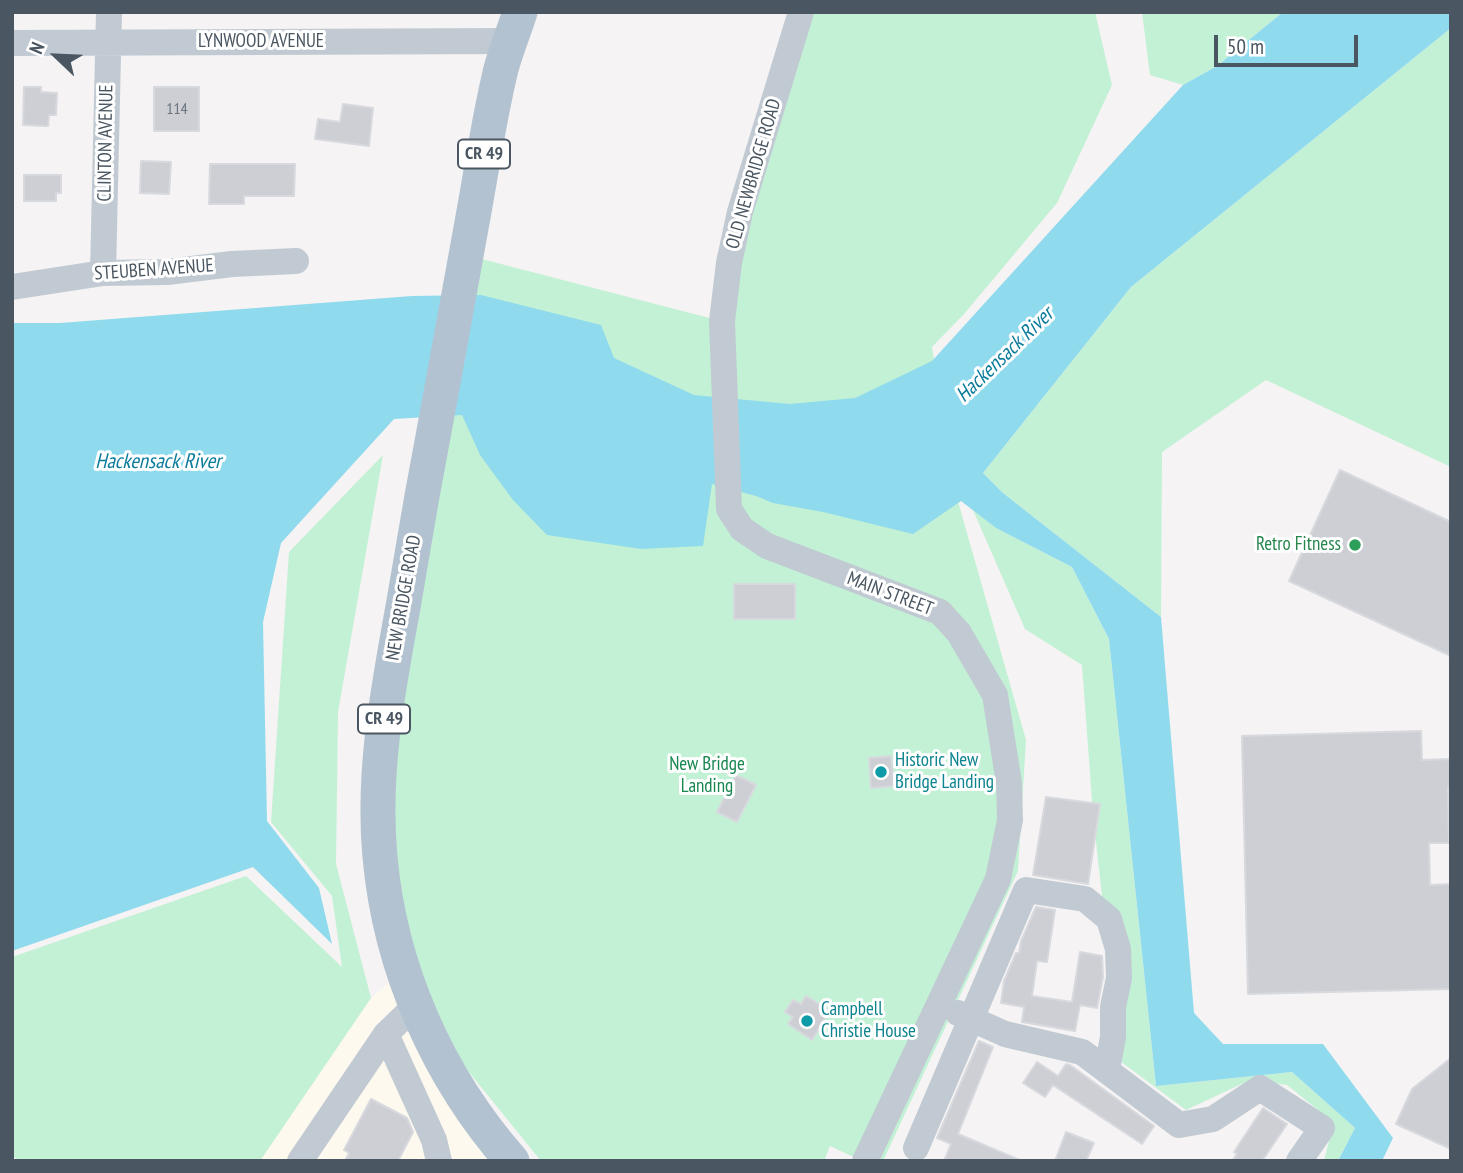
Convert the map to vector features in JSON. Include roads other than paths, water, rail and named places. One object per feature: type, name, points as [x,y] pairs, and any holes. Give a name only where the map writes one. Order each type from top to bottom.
[{"type":"main road","name":"NEW BRIDGE ROAD","points":[[509,1159],[480,1121],[443,1063],[415,1006],[388,905],[380,857],[379,795],[382,736],[390,679],[433,432],[490,122],[502,66],[515,27]]},
{"type":"street","name":"CLINTON AVENUE","points":[[103,273],[109,12]]},
{"type":"street","name":"OLD NEWBRIDGE ROAD","points":[[722,381],[722,321],[729,263],[740,212],[801,12]]},
{"type":"street","name":"LYNWOOD AVENUE","points":[[12,43],[109,43],[515,27]]},
{"type":"street","name":"STEUBEN AVENUE","points":[[12,287],[103,273],[167,272],[232,264],[296,261]]},
{"type":"street","name":"MAIN STREET","points":[[722,381],[729,509],[742,529],[767,546],[940,612],[959,633],[995,695],[1009,783],[1010,820],[998,879],[865,1161]]},
{"type":"street","points":[[886,1117],[924,1155],[972,1019],[1026,890],[1085,899],[1109,919],[1118,950],[1119,978],[1113,1007],[1113,1037],[1107,1070]]},
{"type":"street","points":[[940,1005],[1005,1034],[1082,1052],[1179,1125],[1213,1119],[1260,1088],[1322,1128],[1299,1161]]},
{"type":"street","points":[[300,1161],[386,1034],[415,1006]]},
{"type":"street","points":[[386,1034],[434,1140],[439,1161]]},
{"type":"water","name":"Hackensack River","points":[[1283,12],[1451,12],[1451,28],[1131,287],[983,473],[1003,493],[1161,617],[1194,1013],[1223,1044],[1323,1044],[1393,1138],[1382,1161],[1338,1161],[1355,1128],[1292,1072],[1156,1086],[1109,639],[1072,567],[996,528],[961,501],[913,534],[773,503],[712,484],[703,546],[641,549],[547,535],[513,500],[480,455],[462,415],[394,419],[281,543],[263,622],[267,821],[319,888],[332,944],[253,867],[12,951],[12,323],[60,323],[412,296],[481,295],[601,325],[614,358],[694,395],[790,404],[855,398],[932,361],[1183,85],[1217,66]]},
{"type":"place","name":"Retro Fitness","points":[[1355,545]]},
{"type":"place","name":"Historic New Bridge Landing","points":[[881,772]]},
{"type":"place","name":"Campbell Christie House","points":[[807,1021]]},
{"type":"park label","name":"New Bridge Landing","points":[[707,776]]}]
